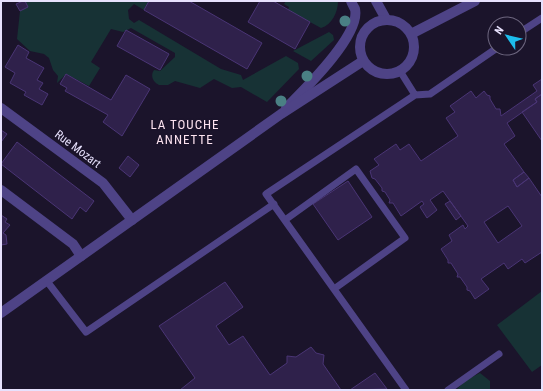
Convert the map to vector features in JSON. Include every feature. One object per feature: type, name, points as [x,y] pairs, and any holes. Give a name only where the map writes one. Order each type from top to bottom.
[{"type":"street","points":[[281,114],[316,78],[350,33],[355,11],[351,1]]},
{"type":"street","points":[[376,1],[386,19]]},
{"type":"street","points":[[411,34],[476,1]]},
{"type":"street","points":[[386,19],[399,22],[411,34],[414,47],[413,54],[410,61],[400,71],[384,74],[376,72],[363,61],[360,52],[360,43],[363,34],[373,23],[386,19]]},
{"type":"street","points":[[1,312],[281,114],[363,61]]},
{"type":"street","name":"Rue Mozart","points":[[1,108],[103,183],[132,220]]},
{"type":"street","points":[[1,190],[73,244],[81,256]]},
{"type":"lane","points":[[527,28],[542,18]]},
{"type":"lane","points":[[406,390],[266,194],[415,95],[430,94],[487,55]]},
{"type":"lane","points":[[400,71],[415,95]]},
{"type":"lane","points":[[285,220],[356,169],[405,238],[334,289]]},
{"type":"lane","points":[[46,280],[86,332],[274,204]]},
{"type":"lane","points":[[448,390],[499,354]]},
{"type":"green space","points":[[25,1],[149,1],[144,10],[134,4],[128,10],[129,19],[134,23],[139,20],[221,69],[241,75],[243,80],[286,56],[298,63],[299,69],[267,102],[241,87],[232,88],[214,79],[200,88],[175,81],[168,85],[159,85],[153,79],[152,74],[154,70],[160,71],[175,57],[175,53],[131,28],[123,32],[111,29],[91,62],[100,68],[89,86],[66,74],[57,83],[58,76],[53,70],[49,58],[44,54],[30,51],[17,39],[20,11],[28,7]]},
{"type":"green space","points":[[286,1],[338,1],[334,18],[321,28],[288,10],[289,7],[284,4]]},
{"type":"green space","points":[[329,32],[333,35],[334,40],[311,61],[293,51]]},
{"type":"green space","points":[[542,291],[542,365],[532,372],[497,325]]},
{"type":"green space","points":[[480,373],[490,381],[490,390],[456,390],[466,380]]},
{"type":"building","points":[[25,1],[28,7],[20,11],[16,4]]},
{"type":"building","points":[[149,1],[189,1],[262,43],[247,69],[144,10]]},
{"type":"building","points":[[260,1],[273,1],[310,22],[295,49],[248,22]]},
{"type":"building","points":[[126,30],[169,54],[160,70],[117,46]]},
{"type":"building","points":[[18,45],[29,52],[26,58],[44,68],[37,80],[43,83],[39,89],[48,94],[42,105],[24,95],[26,92],[10,83],[15,73],[5,67]]},
{"type":"building","points":[[66,74],[111,100],[126,75],[150,89],[122,136],[103,122],[108,115],[65,91],[67,88],[60,84]]},
{"type":"building","points":[[542,79],[542,94],[535,99],[537,102],[507,123],[515,136],[504,144],[524,172],[513,180],[517,187],[529,178],[542,197],[542,252],[525,263],[522,259],[508,269],[504,263],[481,279],[489,289],[475,299],[470,291],[467,290],[467,287],[460,277],[457,277],[458,274],[451,263],[448,263],[448,260],[441,249],[452,241],[449,235],[463,225],[465,229],[468,226],[443,191],[430,200],[437,210],[427,218],[420,207],[424,204],[422,201],[401,216],[393,203],[389,203],[390,200],[385,192],[382,191],[382,188],[375,179],[372,178],[370,171],[379,165],[374,159],[396,144],[400,150],[409,144],[421,161],[458,136],[446,118],[455,112],[450,106],[471,91],[476,98],[484,91],[490,96],[490,99],[496,109],[500,109],[501,116],[537,91],[533,85]],"holes":[[[508,206],[522,226],[498,243],[484,222]]]},
{"type":"building","points":[[542,94],[542,141],[522,112],[537,102],[535,99]]},
{"type":"building","points":[[1,130],[7,134],[1,142]]},
{"type":"building","points":[[17,142],[94,201],[86,212],[80,207],[72,219],[1,164]]},
{"type":"building","points":[[128,156],[139,165],[130,177],[119,168]]},
{"type":"building","points":[[524,172],[529,178],[517,187],[513,180]]},
{"type":"building","points":[[348,181],[372,217],[338,240],[313,204]]},
{"type":"building","points":[[450,201],[461,216],[456,220],[445,204]]},
{"type":"building","points":[[1,215],[7,219],[5,222],[10,225],[3,233],[6,235],[7,244],[1,245]]},
{"type":"building","points":[[225,282],[243,307],[216,326],[229,345],[243,336],[270,375],[287,363],[287,356],[296,357],[311,347],[316,353],[324,355],[323,364],[341,390],[180,390],[195,378],[159,326]]},
{"type":"building","points":[[375,373],[387,389],[350,390]]},
{"type":"district","name":"LA TOUCHE ANNETTE","points":[[185,132]]}]
